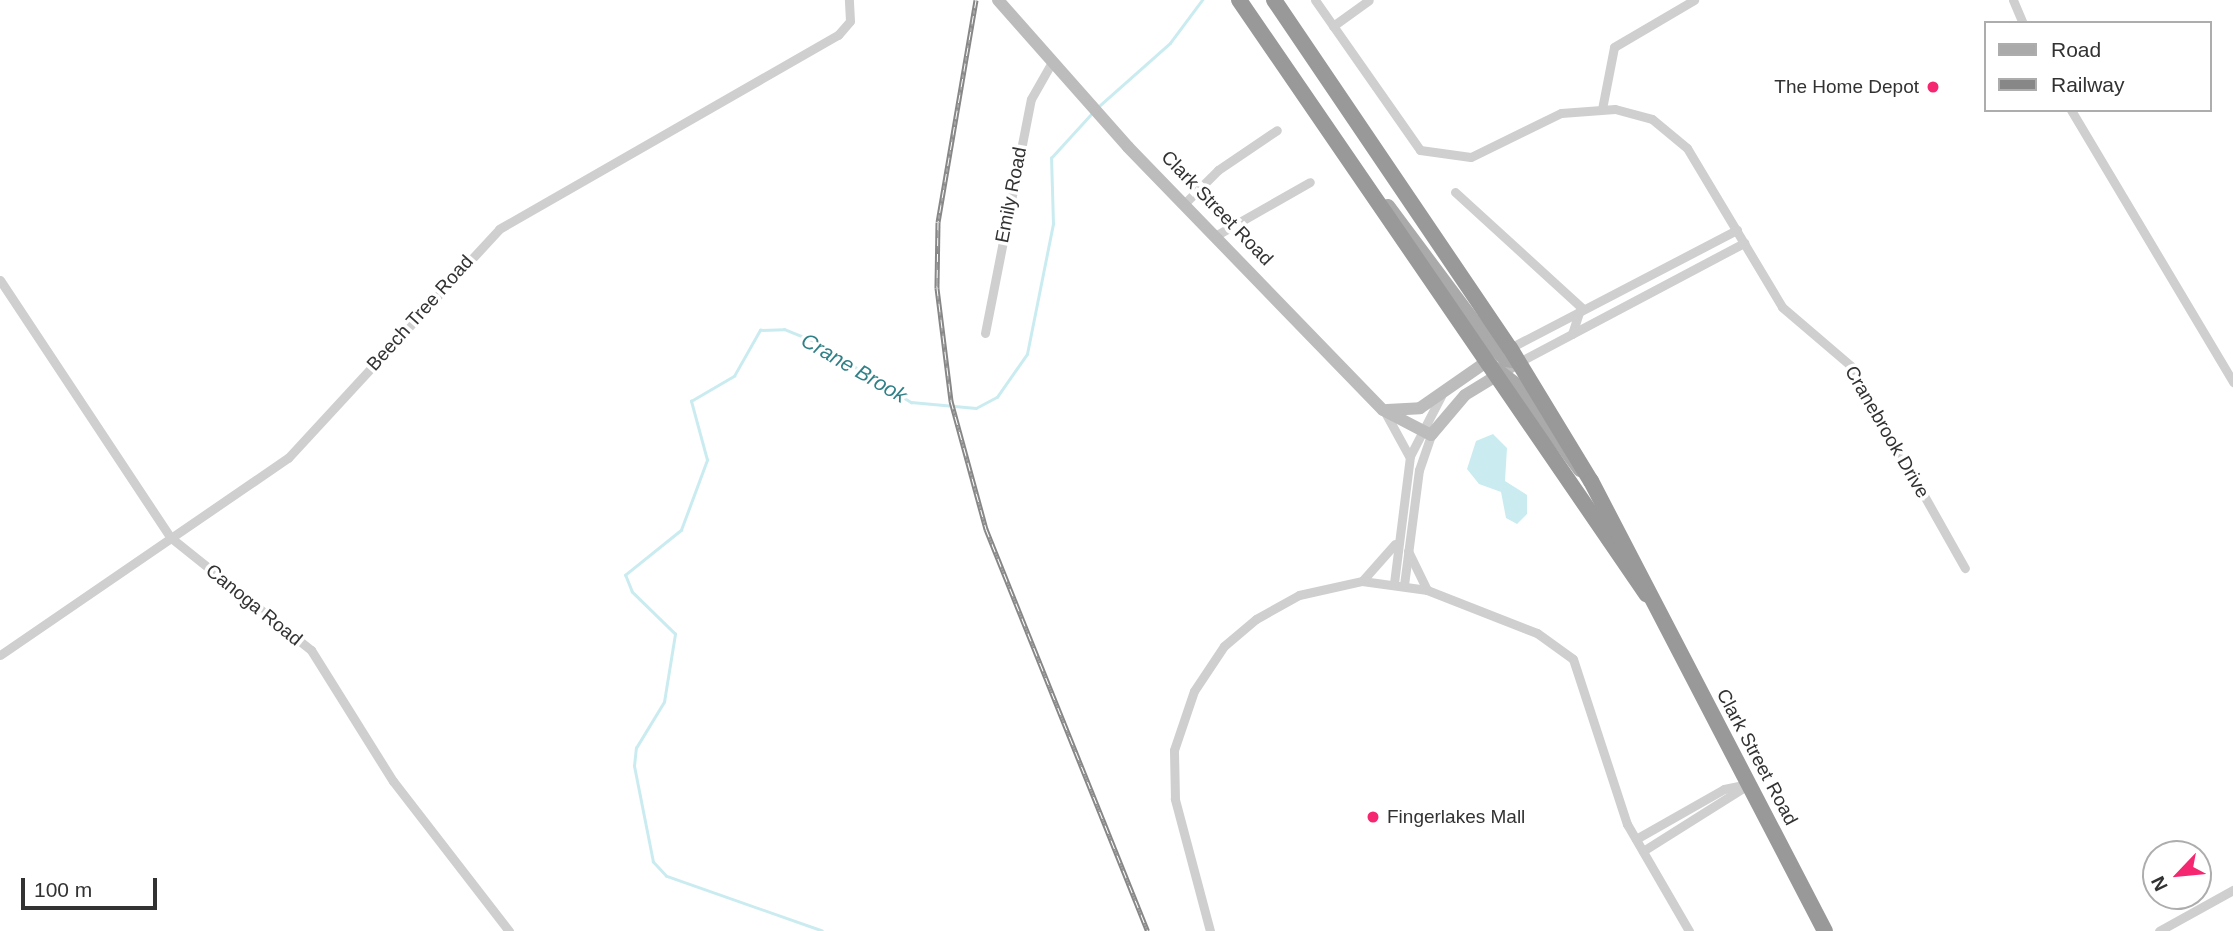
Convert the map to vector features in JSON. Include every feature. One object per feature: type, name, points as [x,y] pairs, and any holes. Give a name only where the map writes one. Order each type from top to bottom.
[{"type":"highway","points":[[1239,0],[1346,158],[1502,362]]},
{"type":"highway","name":"Clark Street Road","points":[[1275,0],[1653,602]]},
{"type":"highway","name":"Clark Street Road","points":[[1502,362],[1591,481],[1825,931]]},
{"type":"street","name":"Beech Tree Road","points":[[0,655],[288,458],[499,229],[838,35],[850,21],[849,0]]},
{"type":"street","name":"Clark Street Road","points":[[998,0],[1128,147],[1383,410],[1426,432]]},
{"type":"street","name":"Cranebrook Drive","points":[[1315,0],[1420,150],[1444,158],[1471,157],[1561,113],[1602,109],[1652,119],[1687,148],[1791,318],[1851,366],[1965,568]]},
{"type":"street","points":[[1333,26],[1369,0]]},
{"type":"street","points":[[1602,109],[1614,47],[1694,0]]},
{"type":"street","points":[[2012,0],[2022,21]]},
{"type":"street","name":"Emily Road","points":[[985,333],[1031,99],[1052,62]]},
{"type":"street","points":[[2072,112],[2233,382]]},
{"type":"street","points":[[1184,204],[1218,170],[1277,130]]},
{"type":"street","points":[[1215,236],[1310,182]]},
{"type":"street","points":[[1455,192],[1581,307]]},
{"type":"street","points":[[1383,410],[1409,410],[1442,395],[1502,362],[1581,307],[1646,282],[1737,230]]},
{"type":"street","points":[[1404,585],[1426,432],[1502,362],[1571,337],[1744,243]]},
{"type":"street","name":"Canoga Road","points":[[0,280],[173,539],[311,650],[393,781],[509,931]]},
{"type":"street","points":[[1571,337],[1581,307]]},
{"type":"street","points":[[1394,583],[1410,456],[1426,432],[1442,395]]},
{"type":"street","points":[[1383,410],[1410,456]]},
{"type":"street","points":[[1362,580],[1387,559],[1399,533]]},
{"type":"street","points":[[1408,549],[1427,590]]},
{"type":"street","points":[[1210,931],[1175,799],[1174,750],[1194,691],[1224,646],[1256,619],[1299,595],[1362,580],[1427,590],[1537,633],[1573,659],[1636,839],[1689,931]]},
{"type":"street","points":[[1636,839],[1724,789],[1748,784]]},
{"type":"street","points":[[1643,851],[1748,784]]},
{"type":"street","points":[[2159,931],[2233,890]]},
{"type":"water","points":[[1493,434],[1507,448],[1505,481],[1527,495],[1527,514],[1517,524],[1506,518],[1501,492],[1479,484],[1467,469],[1476,441]]},
{"type":"waterway","name":"Crane Brook","points":[[1098,107],[1170,43],[1202,0]]},
{"type":"waterway","name":"Crane Brook","points":[[822,931],[666,876],[653,862],[634,766],[636,748],[664,702],[675,634],[632,592],[625,575],[681,530],[707,460],[691,401],[734,376],[760,330],[784,329],[814,341],[911,402],[976,408],[997,397],[1027,354],[1053,224],[1051,158],[1093,112]]},
{"type":"railway","points":[[976,0],[938,222],[937,288],[951,401],[986,529],[1148,931]]},
{"type":"place","name":"The Home Depot","points":[[1933,87]]},
{"type":"place","name":"Fingerlakes Mall","points":[[1373,817]]}]
